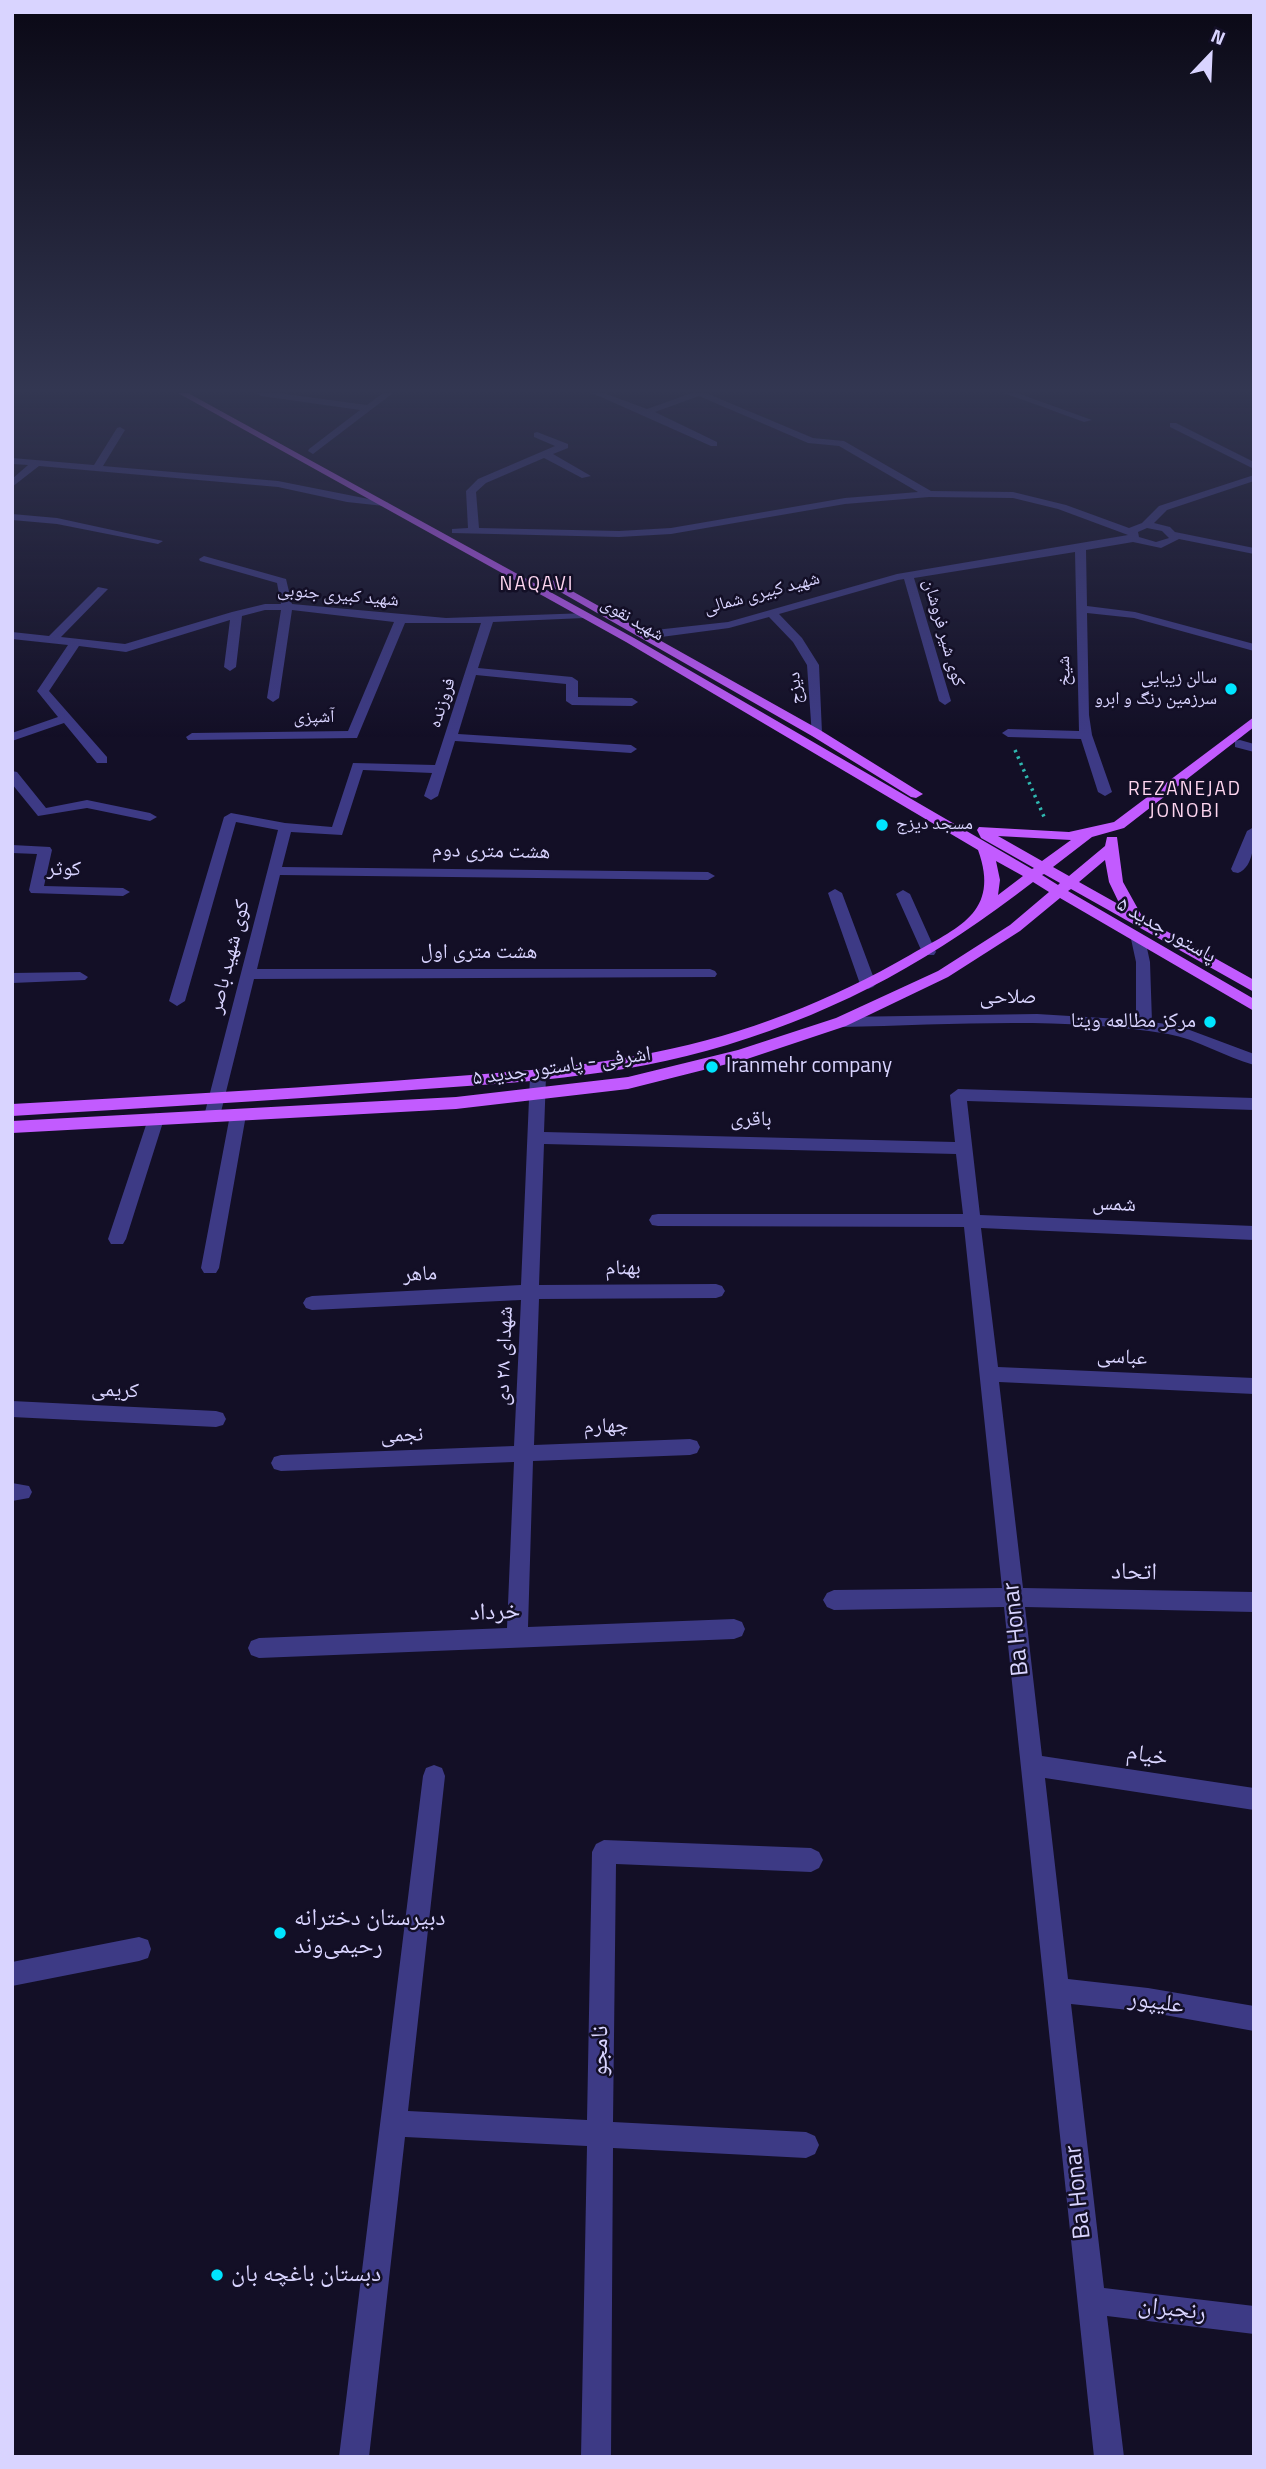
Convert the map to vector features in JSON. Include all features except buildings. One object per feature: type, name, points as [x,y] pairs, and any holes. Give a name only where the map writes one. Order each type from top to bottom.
[{"type":"main road","name":"شهید نقوی","points":[[393,508],[584,615],[984,847],[1062,887]]},
{"type":"main road","name":"شهید نقوی","points":[[415,508],[646,635],[816,733],[974,828],[1036,872]]},
{"type":"main road","points":[[1139,931],[1121,898],[1111,848],[1112,836],[1119,825],[1254,720]]},
{"type":"main road","points":[[974,828],[1048,838],[1087,834],[1119,825]]},
{"type":"main road","name":"اشرفی - پاستور جدید ۵","points":[[12,1126],[456,1103],[714,1042],[811,1010],[929,952],[983,916],[1087,834]]},
{"type":"main road","points":[[983,916],[993,893],[994,873],[984,847]]},
{"type":"main road","name":"اشرفی - پاستور جدید ۵","points":[[12,1110],[216,1098],[628,1083],[741,1055],[841,1022],[943,974],[1015,928],[1111,848]]},
{"type":"main road","name":"پاستور جدید ۵","points":[[1062,887],[1139,931],[1254,1006]]},
{"type":"main road","name":"پاستور جدید ۵","points":[[1139,931],[1254,988]]},
{"type":"street","points":[[472,508],[474,530]]},
{"type":"street","points":[[456,531],[567,534],[671,531],[808,508]]},
{"type":"street","points":[[1063,508],[1160,545],[1174,541],[1174,535]]},
{"type":"street","points":[[1146,526],[1163,508]]},
{"type":"street","points":[[12,517],[57,521],[159,541]]},
{"type":"street","points":[[1133,536],[1135,528],[1160,527],[1174,535],[1254,551]]},
{"type":"street","name":"شهید کبیری شمالی","points":[[646,635],[729,625],[908,575],[1133,536]]},
{"type":"street","name":"شیخ","points":[[1080,547],[1086,735],[1105,792]]},
{"type":"street","points":[[204,559],[282,581],[287,607],[273,698]]},
{"type":"street","name":"کوی شیر فروشان","points":[[908,575],[945,701]]},
{"type":"street","points":[[52,638],[102,589]]},
{"type":"street","name":"شهید کبیری جنوبی","points":[[12,635],[126,649],[265,607],[309,607],[401,619],[488,620],[584,615]]},
{"type":"street","points":[[1081,609],[1135,615],[1250,647],[1254,633]]},
{"type":"street","name":"دیزج","points":[[771,613],[798,640],[813,665],[816,733]]},
{"type":"street","points":[[230,667],[236,614]]},
{"type":"street","name":"آشپزی","points":[[192,737],[353,735],[401,619]]},
{"type":"street","name":"فروزنده","points":[[431,796],[488,620]]},
{"type":"street","points":[[76,642],[43,691],[102,760]]},
{"type":"street","points":[[471,671],[572,681],[572,701],[632,702]]},
{"type":"street","points":[[12,737],[66,718]]},
{"type":"street","points":[[1008,733],[1086,735]]},
{"type":"street","points":[[450,737],[631,749]]},
{"type":"street","points":[[177,1000],[231,817],[285,827],[337,832],[358,766],[440,769]]},
{"type":"street","points":[[12,775],[43,813],[87,804],[150,817]]},
{"type":"street","name":"کوی شهید باصر","points":[[212,1116],[285,827]]},
{"type":"street","points":[[1238,869],[1254,831]]},
{"type":"street","name":"کوثر","points":[[12,849],[45,850],[36,890],[122,892]]},
{"type":"street","name":"هشت متری دوم","points":[[274,871],[708,876]]},
{"type":"street","points":[[835,893],[868,984]]},
{"type":"street","points":[[903,894],[929,952]]},
{"type":"street","points":[[1139,931],[1143,962],[1144,1026]]},
{"type":"street","name":"هشت متری اول","points":[[247,974],[710,974]]},
{"type":"street","points":[[12,978],[80,977]]},
{"type":"street","name":"صلاحی","points":[[841,1022],[1037,1019],[1144,1026],[1174,1030],[1254,1060]]},
{"type":"street","name":"شهدای ۲۸ دی","points":[[517,1638],[538,1085]]},
{"type":"street","name":"Ba Honar","points":[[1108,2457],[958,1095],[1254,1104]]},
{"type":"street","points":[[210,1268],[238,1115]]},
{"type":"street","points":[[117,1239],[156,1119]]},
{"type":"street","name":"باقری","points":[[536,1138],[964,1148]]},
{"type":"street","name":"شمس","points":[[658,1220],[972,1221],[1254,1233]]},
{"type":"street","name":"بهنام","points":[[530,1293],[716,1291]]},
{"type":"street","name":"ماهر","points":[[312,1303],[530,1293]]},
{"type":"street","name":"عباسی","points":[[989,1374],[1254,1387]]},
{"type":"street","name":"کریمی","points":[[12,1409],[216,1419]]},
{"type":"street","name":"چهارم","points":[[524,1453],[690,1447]]},
{"type":"street","name":"نجمی","points":[[281,1463],[524,1453]]},
{"type":"street","name":"اتحاد","points":[[834,1600],[1014,1597],[1254,1602]]},
{"type":"street","name":"خرداد","points":[[259,1648],[734,1629]]},
{"type":"street","name":"خیام","points":[[1032,1765],[1254,1800]]},
{"type":"street","points":[[354,2457],[434,1776]]},
{"type":"street","name":"نامجو","points":[[596,2457],[604,1852],[811,1860]]},
{"type":"street","points":[[12,1974],[139,1948]]},
{"type":"street","name":"علیپور","points":[[1057,1990],[1148,2000],[1254,2019]]},
{"type":"street","points":[[392,2123],[806,2145]]},
{"type":"street","name":"رنجبران","points":[[1091,2300],[1254,2320]]},
{"type":"path","points":[[1008,733],[1049,829]]},
{"type":"place","name":"سالن زیبایی سرزمین رنگ و ابرو","points":[[1231,689]]},
{"type":"place","name":"مسجد دیزج","points":[[882,825]]},
{"type":"place","name":"مرکز مطالعه ویتا","points":[[1210,1022]]},
{"type":"place","name":"Iranmehr company","points":[[712,1067]]},
{"type":"place","name":"دبیرستان دخترانه رحیمی‌وند","points":[[280,1933]]},
{"type":"place","name":"دبستان باغچه بان","points":[[217,2275]]},
{"type":"district","name":"NAQAVI","points":[[537,585]]},
{"type":"district","name":"REZANEJAD JONOBI","points":[[1185,801]]}]
